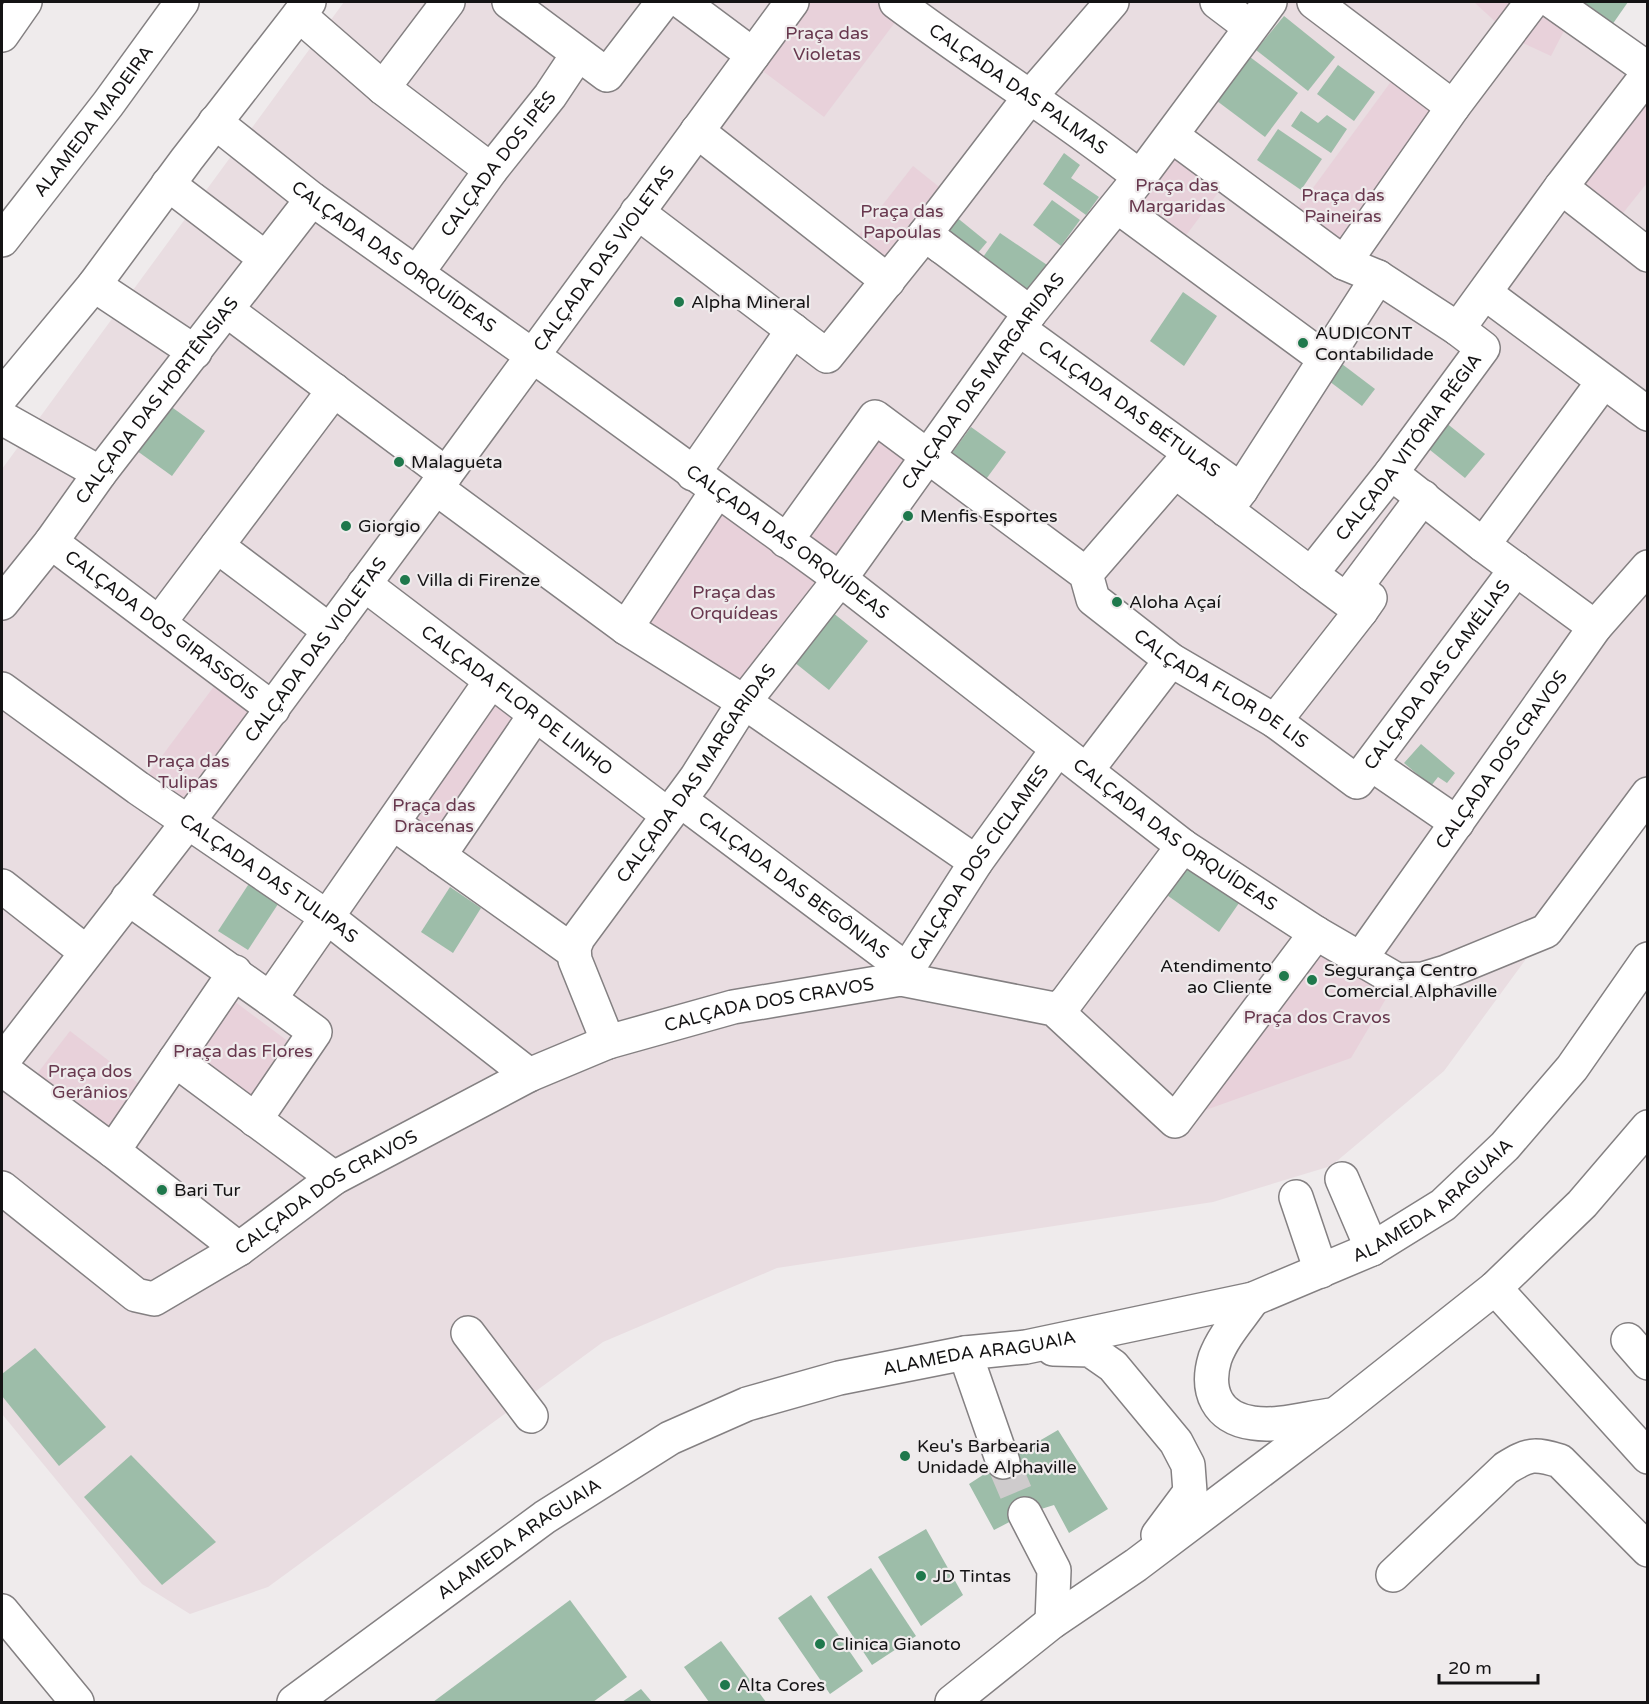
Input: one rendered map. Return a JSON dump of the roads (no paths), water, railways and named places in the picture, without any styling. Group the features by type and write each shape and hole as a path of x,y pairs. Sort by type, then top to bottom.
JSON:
{"street":[{"path":"2,34 26,2"},
{"name":"ALAMEDA MADEIRA","path":"2,240 108,104 182,2"},
{"path":"382,88 448,2"},
{"path":"509,2 607,75 663,2"},
{"path":"682,2 753,55"},
{"name":"CALÇADA DAS VIOLETAS","path":"4,1057 188,822 273,709 792,2"},
{"name":"CALÇADA DAS PALMAS","path":"896,2 1029,98 1086,135 1140,177"},
{"path":"637,212 827,356 925,234 1029,98 1112,2"},
{"path":"1217,2 1251,27"},
{"name":"CALÇADA DAS MARGARIDAS","path":"574,952 581,933 696,778 744,702 840,579 1024,321 1140,177 1270,2"},
{"path":"1314,2 1453,107"},
{"path":"1344,263 1453,107 1532,2"},
{"path":"1553,2 1647,69"},
{"path":"2,396 94,285 215,122 304,8 382,88 491,170"},
{"name":"CALÇADA DOS IPÊS","path":"417,273 491,170 550,96 578,54"},
{"name":"CALÇADA VITÓRIA RÉGIA","path":"1311,574 1391,473 1483,348 1458,330 1561,187 1647,74"},
{"name":"CALÇADA DAS ORQUÍDEAS","path":"215,122 312,199 840,579 1183,846 1316,933 1397,980 1423,979 1446,972 1546,931 1647,794"},
{"path":"697,131 888,281"},
{"path":"1179,141 1344,263 1378,277 1458,330"},
{"path":"168,184 265,258"},
{"path":"1561,187 1647,255"},
{"name":"CALÇADA DAS HORTÊNSIAS","path":"2,603 312,199"},
{"path":"1125,212 1325,359"},
{"name":"CALÇADA DAS BÉTULAS","path":"925,234 1184,462 1234,500 1311,574"},
{"path":"1234,500 1378,277"},
{"path":"94,285 195,352"},
{"path":"1485,293 1647,414"},
{"path":"228,310 334,390 441,481 626,628 744,702 976,862"},
{"path":"626,628 705,483 793,330"},
{"path":"1483,545 1603,382"},
{"path":"159,623 334,390"},
{"path":"786,541 875,417 1086,574 1184,462"},
{"path":"2,418 100,473"},
{"path":"1391,473 1483,545 1595,627"},
{"path":"1275,721 1371,598 1355,588 1423,497"},
{"name":"CALÇADA DOS GIRASSÓIS","path":"51,542 273,709"},
{"path":"217,546 330,631"},
{"name":"CALÇADA DOS CRAVOS","path":"1361,958 1595,627 1647,567"},
{"name":"CALÇADA DAS CAMÉLIAS","path":"1364,773 1516,569"},
{"name":"CALÇADA FLOR DE LIS","path":"1086,574 1093,599 1171,660 1364,773 1457,823"},
{"path":"1311,574 1361,611"},
{"name":"CALÇADA FLOR DE LINHO","path":"364,584 535,715 674,808"},
{"path":"1086,770 1171,660"},
{"path":"270,999 491,681"},
{"name":"CALÇADA DAS TULIPAS","path":"2,689 138,788 327,917 529,1075"},
{"path":"439,856 535,715"},
{"name":"CALÇADA DOS CICLAMES","path":"904,975 976,862 1058,750"},
{"name":"CALÇADA DAS BEGÔNIAS","path":"674,808 904,975"},
{"path":"393,824 574,952 575,960 608,1042"},
{"path":"1183,846 1067,1001 1054,1009 1175,1121 1316,933"},
{"path":"2,886 86,952"},
{"path":"129,898 235,972 315,1032 255,1120"},
{"name":"ALAMEDA ARAGUAIA","path":"294,1702 545,1517 670,1438 747,1404 827,1381 965,1353 1026,1347 1253,1299 1372,1249 1443,1205 1505,1146 1572,1068 1642,971"},
{"path":"113,1151 235,972"},
{"name":"CALÇADA DOS CRAVOS","path":"2,1188 136,1295 154,1299 239,1249 334,1178 529,1075 608,1042 734,1007 904,975 1054,1009"},
{"path":"4,1057 113,1151 239,1249"},
{"path":"175,1060 334,1178"},
{"path":"958,1700 1052,1622 1136,1565 1336,1414 1495,1288 1582,1204 1647,1127"},
{"path":"1342,1179 1372,1249"},
{"path":"1296,1197 1321,1271"},
{"path":"1495,1288 1647,1457"},
{"path":"1253,1299 1224,1339 1215,1358 1212,1389 1221,1408 1235,1418 1254,1423 1285,1422 1336,1414"},
{"path":"468,1333 531,1416"},
{"path":"1026,1347 1090,1350 1113,1366 1176,1442 1188,1465 1190,1492 1136,1565"},
{"path":"965,1353 1003,1462"},
{"path":"1392,1575 1506,1468 1526,1456 1543,1456 1560,1461 1647,1550"},
{"path":"1025,1514 1054,1570 1052,1622"},
{"path":"2,1611 75,1702"}],"tunnel":[{"path":"1003,1462 1025,1514"}],"place":[{"name":"Alpha Mineral","path":"679,302"},
{"name":"AUDICONT Contabilidade","path":"1303,343"},
{"name":"Malagueta","path":"399,462"},
{"name":"Menfis Esportes","path":"908,516"},
{"name":"Giorgio","path":"346,526"},
{"name":"Villa di Firenze","path":"405,580"},
{"name":"Aloha Açaí","path":"1117,602"},
{"name":"Atendimento ao Cliente","path":"1284,976"},
{"name":"Segurança Centro Comercial Alphaville","path":"1312,980"},
{"name":"Bari Tur","path":"162,1190"},
{"name":"Keu's Barbearia Unidade Alphaville","path":"905,1456"},
{"name":"JD Tintas","path":"921,1576"},
{"name":"Clinica Gianoto","path":"820,1644"},
{"name":"Alta Cores","path":"725,1685"}],"park label":[{"name":"Praça das Violetas","path":"827,43"},
{"name":"Praça das Margaridas","path":"1177,195"},
{"name":"Praça das Paineiras","path":"1343,205"},
{"name":"Praça das Papoulas","path":"902,221"},
{"name":"Praça das Orquídeas","path":"734,602"},
{"name":"Praça das Tulipas","path":"188,771"},
{"name":"Praça das Dracenas","path":"434,815"},
{"name":"Praça dos Cravos","path":"1317,1017"},
{"name":"Praça das Flores","path":"243,1051"},
{"name":"Praça dos Gerânios","path":"90,1081"}]}
